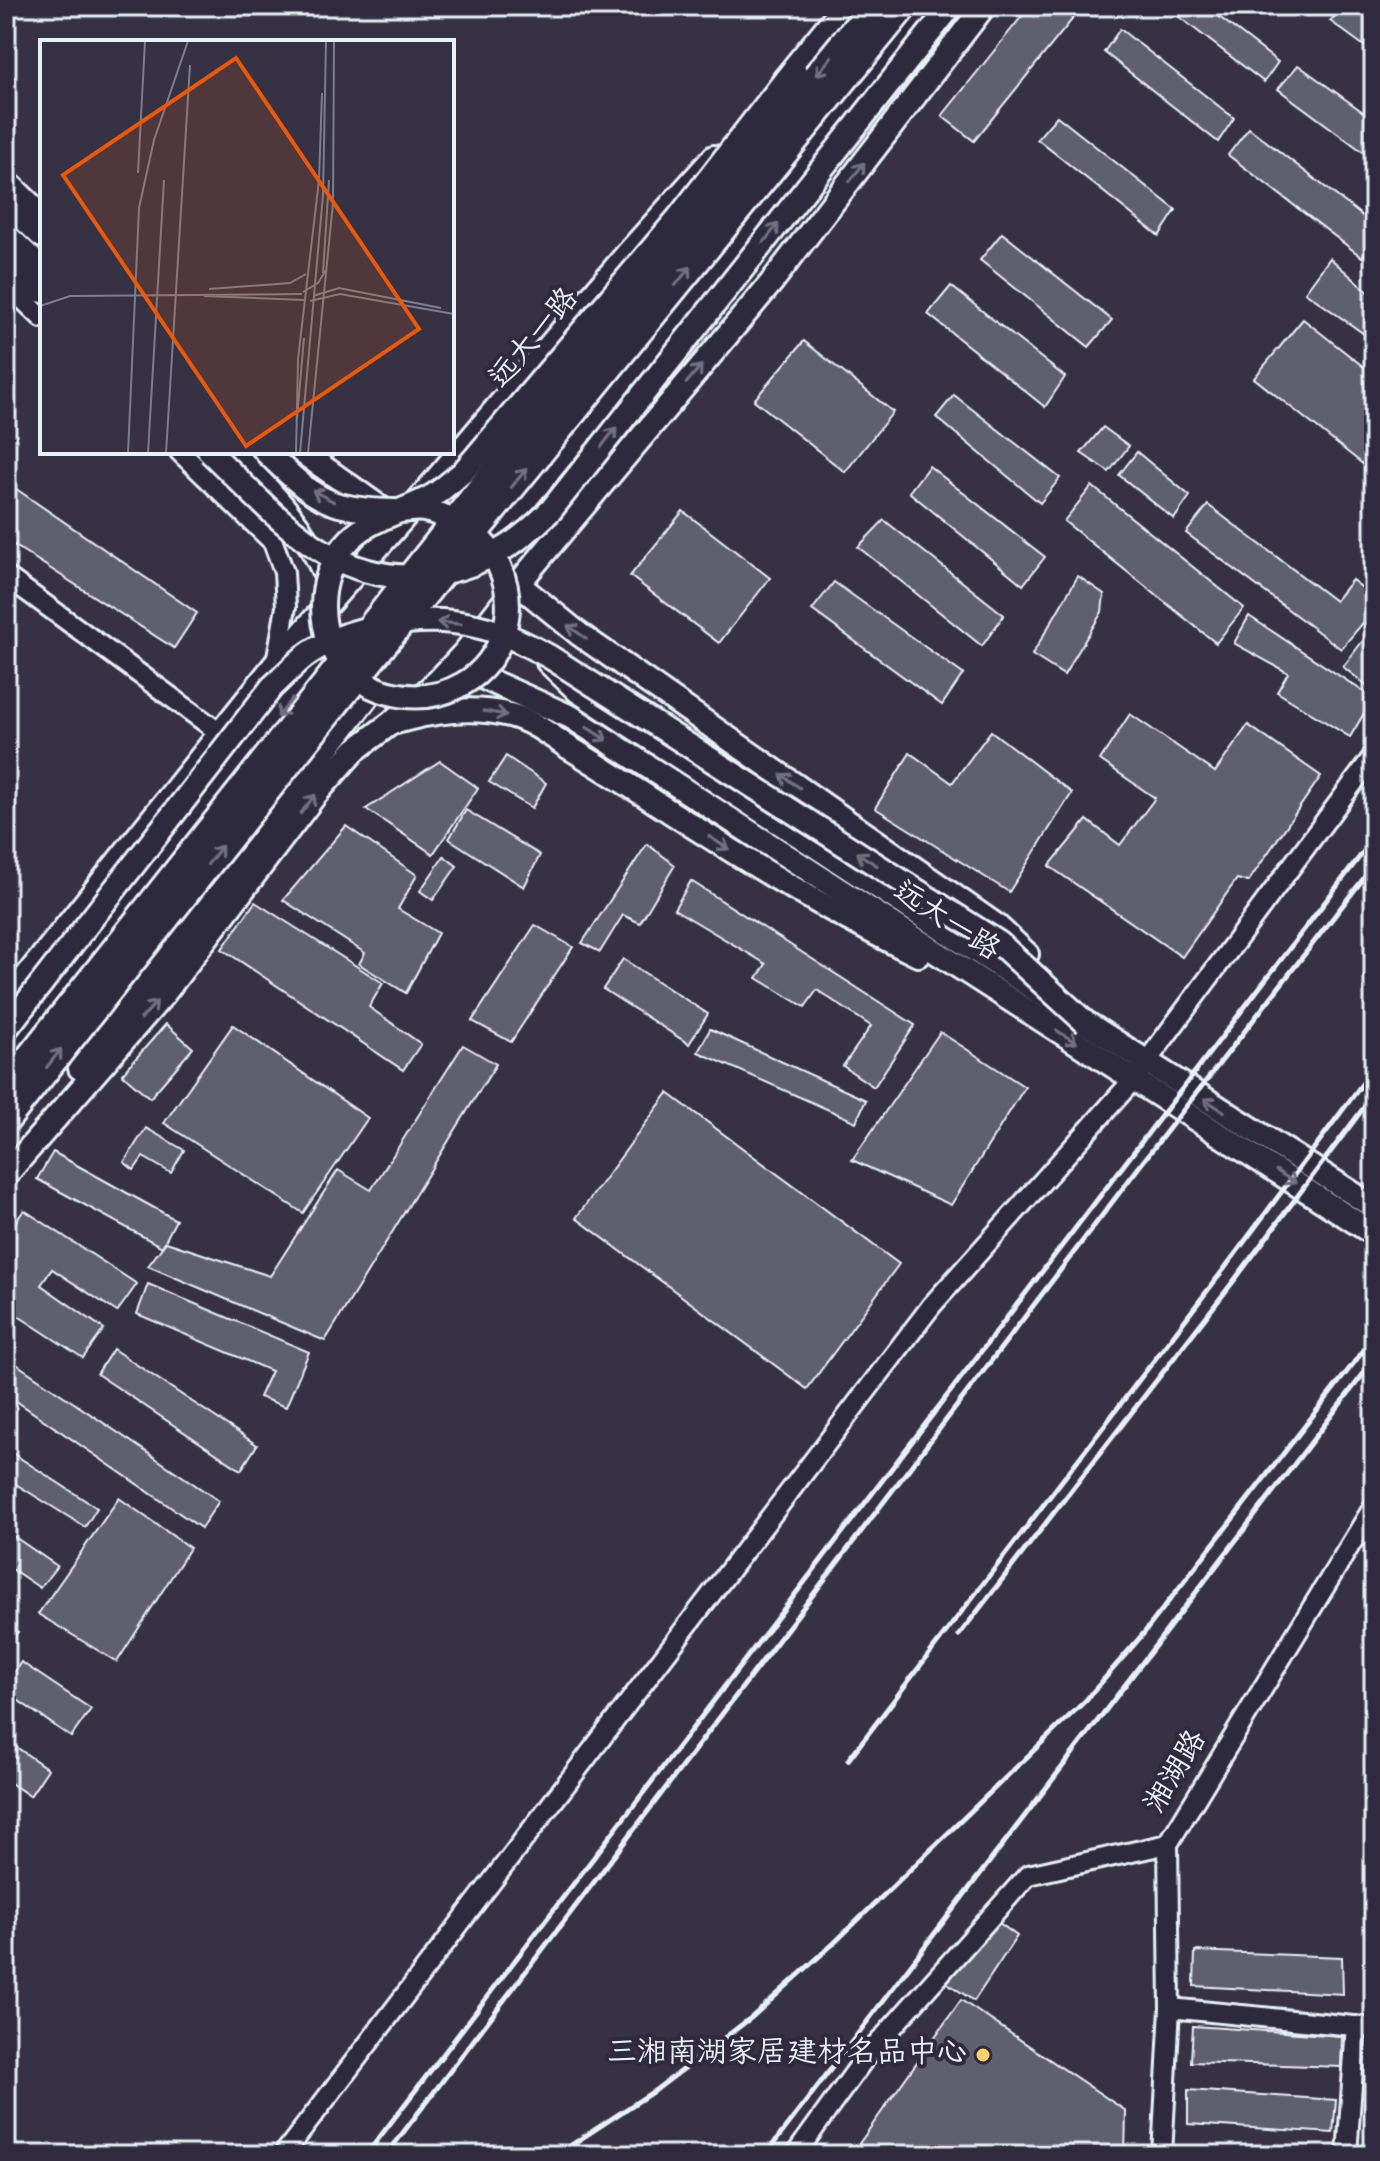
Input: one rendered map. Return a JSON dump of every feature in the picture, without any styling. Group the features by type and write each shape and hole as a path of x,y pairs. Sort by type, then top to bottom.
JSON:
{"highway":[{"path":"6,1087 589,352 874,6"},
{"path":"6,1120 353,682 904,6"}],"main road":[{"name":"远大一路","path":"268,454 298,483 338,504 397,516 432,496 463,472 679,217 844,6"},
{"path":"487,546 935,6"},
{"path":"212,454 283,522 317,548 360,570 388,577 415,578 475,565 494,556 525,536 551,510 951,6"},
{"path":"6,1175 163,995 315,795 355,750 391,723 465,652 518,584 771,283 984,6"},
{"path":"6,181 40,213"},
{"path":"6,202 40,234"},
{"path":"6,235 40,267"},
{"path":"6,256 40,289"},
{"path":"234,454 294,518 313,545 327,579"},
{"path":"305,454 397,516"},
{"path":"423,509 458,523 487,546 505,582 507,622 491,660 477,675 445,693 409,698 374,688 350,670 333,646 323,613 327,579 334,560 346,544 361,531 423,509"},
{"path":"6,1002 397,516"},
{"path":"518,584 579,634 997,926 1138,1066"},
{"path":"6,1029 272,687 305,656 345,636 382,624 435,622 474,625 510,636 550,657 999,943 1086,1023"},
{"name":"远大一路","path":"507,622 578,691 1086,1023 1138,1066 1374,1234"},
{"path":"6,1063 333,646"},
{"name":"远大一路","path":"477,675 571,717 1001,995 1138,1066 1374,1207"},
{"path":"73,1096 77,1072 374,688"},
{"path":"391,723 448,710 484,710 513,716 558,740 746,861 880,937 1001,995"}],"street":[{"path":"6,283 40,316"},
{"path":"182,454 273,542 284,572 286,607 276,663"},
{"path":"6,576 220,733"},
{"path":"283,2155 932,1305 1138,1066 1374,755"},
{"name":"湘湖路","path":"1162,2155 1170,2008 1168,1844 1374,1506"},
{"path":"795,2155 865,2058 1028,1875 1168,1844"},
{"path":"1170,2008 1365,2027 1347,2155"}],"building":[{"path":"1030,6 1083,6 974,141 942,116"},
{"path":"1165,6 1205,6 1278,62 1264,82"},
{"path":"1345,6 1354,6 1374,21 1374,53 1330,21"},
{"path":"1120,29 1234,118 1218,142 1104,52"},
{"path":"1298,65 1374,120 1374,160 1278,89"},
{"path":"1057,116 1176,210 1159,236 1037,139"},
{"path":"1249,128 1374,225 1374,241 1362,257 1228,155"},
{"path":"1002,233 1112,320 1089,347 980,260"},
{"path":"1330,258 1374,297 1374,341 1305,292"},
{"path":"951,286 1065,377 1045,407 928,314"},
{"path":"1303,319 1374,375 1374,473 1254,378"},
{"path":"804,341 893,412 845,472 754,400"},
{"path":"954,395 1060,478 1040,503 936,417"},
{"path":"1103,427 1129,446 1109,472 1081,453"},
{"path":"1137,452 1190,496 1174,519 1119,475"},
{"path":"929,466 1045,557 1023,585 909,492"},
{"path":"6,482 197,613 174,648 6,540"},
{"path":"1092,486 1244,608 1216,643 1064,521"},
{"path":"1208,505 1335,601 1352,580 1374,597 1374,610 1341,649 1186,533"},
{"path":"683,511 770,578 719,643 630,576"},
{"path":"884,520 1004,615 982,646 858,547"},
{"path":"1078,576 1104,594 1102,612 1064,675 1032,655"},
{"path":"834,582 963,674 942,705 812,610"},
{"path":"1249,616 1373,698 1350,737 1277,692 1288,673 1234,643"},
{"path":"1374,626 1374,691 1343,667"},
{"path":"1130,714 1215,772 1248,725 1321,776 1248,882 1237,879 1182,957 1049,866 1087,820 1120,845 1155,798 1100,760"},
{"path":"991,731 1072,793 1009,892 875,808 910,753 952,783"},
{"path":"506,756 546,783 532,808 489,782"},
{"path":"440,761 478,788 433,854 366,809"},
{"path":"466,810 540,855 524,887 449,839"},
{"path":"346,826 417,875 398,909 438,933 406,993 359,964 365,953 283,900"},
{"path":"647,844 675,865 640,923 623,915 600,952 582,943"},
{"path":"444,856 457,866 433,900 420,891"},
{"path":"691,881 915,1025 874,1087 843,1066 871,1026 817,990 805,1007 757,978 766,964 674,909"},
{"path":"255,902 383,983 369,1007 421,1044 403,1070 222,949"},
{"path":"535,925 573,947 511,1042 472,1021"},
{"path":"623,959 708,1014 689,1044 603,989"},
{"path":"166,1024 193,1048 150,1098 122,1074"},
{"path":"233,1025 368,1118 303,1213 164,1123"},
{"path":"710,1029 866,1100 856,1122 698,1052"},
{"path":"940,1032 1025,1087 951,1205 852,1160"},
{"path":"463,1045 496,1064 325,1341 148,1266 166,1242 270,1276 338,1170 371,1190"},
{"path":"668,1093 899,1264 807,1389 576,1218"},
{"path":"146,1128 184,1150 171,1173 143,1157 134,1170 124,1162"},
{"path":"53,1152 176,1220 162,1247 37,1179"},
{"path":"24,1210 137,1284 117,1312 52,1269 41,1285 104,1329 83,1358 6,1308 6,1235"},
{"path":"148,1284 309,1352 286,1407 259,1397 271,1371 137,1314"},
{"path":"113,1349 257,1445 241,1470 97,1374"},
{"path":"6,1357 219,1501 201,1528 6,1394"},
{"path":"6,1449 97,1508 85,1527 6,1478"},
{"path":"119,1498 190,1548 117,1662 38,1614"},
{"path":"6,1531 57,1566 40,1588 6,1565"},
{"path":"6,1623 18,1632 6,1648"},
{"path":"21,1662 91,1709 71,1737 6,1692 6,1684"},
{"path":"6,1740 48,1769 30,1796 6,1780"},
{"path":"991,1917 1017,1936 974,2001 946,1982"},
{"path":"1195,1951 1342,1957 1343,1994 1194,1986"},
{"name":"三湘南湖家居建材名品中心","path":"961,2000 1126,2111 1125,2155 851,2155"},
{"path":"1193,2026 1342,2036 1341,2067 1191,2062"},
{"path":"1371,2039 1374,2039 1374,2072 1370,2072"},
{"path":"1188,2090 1336,2100 1333,2133 1188,2124"},
{"path":"1369,2102 1374,2102 1374,2133 1368,2133"},
{"path":"821,2145 835,2155 814,2155"}],"railway":[{"path":"366,2155 1374,838"},
{"path":"386,2155 1142,1163 1374,865"},
{"path":"848,1760 1374,1068"},
{"path":"959,1635 1236,1278 1374,1094"},
{"path":"556,2155 657,2089 752,2017 833,1944 1086,1700 1144,1633 1374,1337"},
{"path":"765,2155 1374,1360"}],"place":[{"name":"三湘南湖家居建材名品中心","path":"983,2055"}]}
